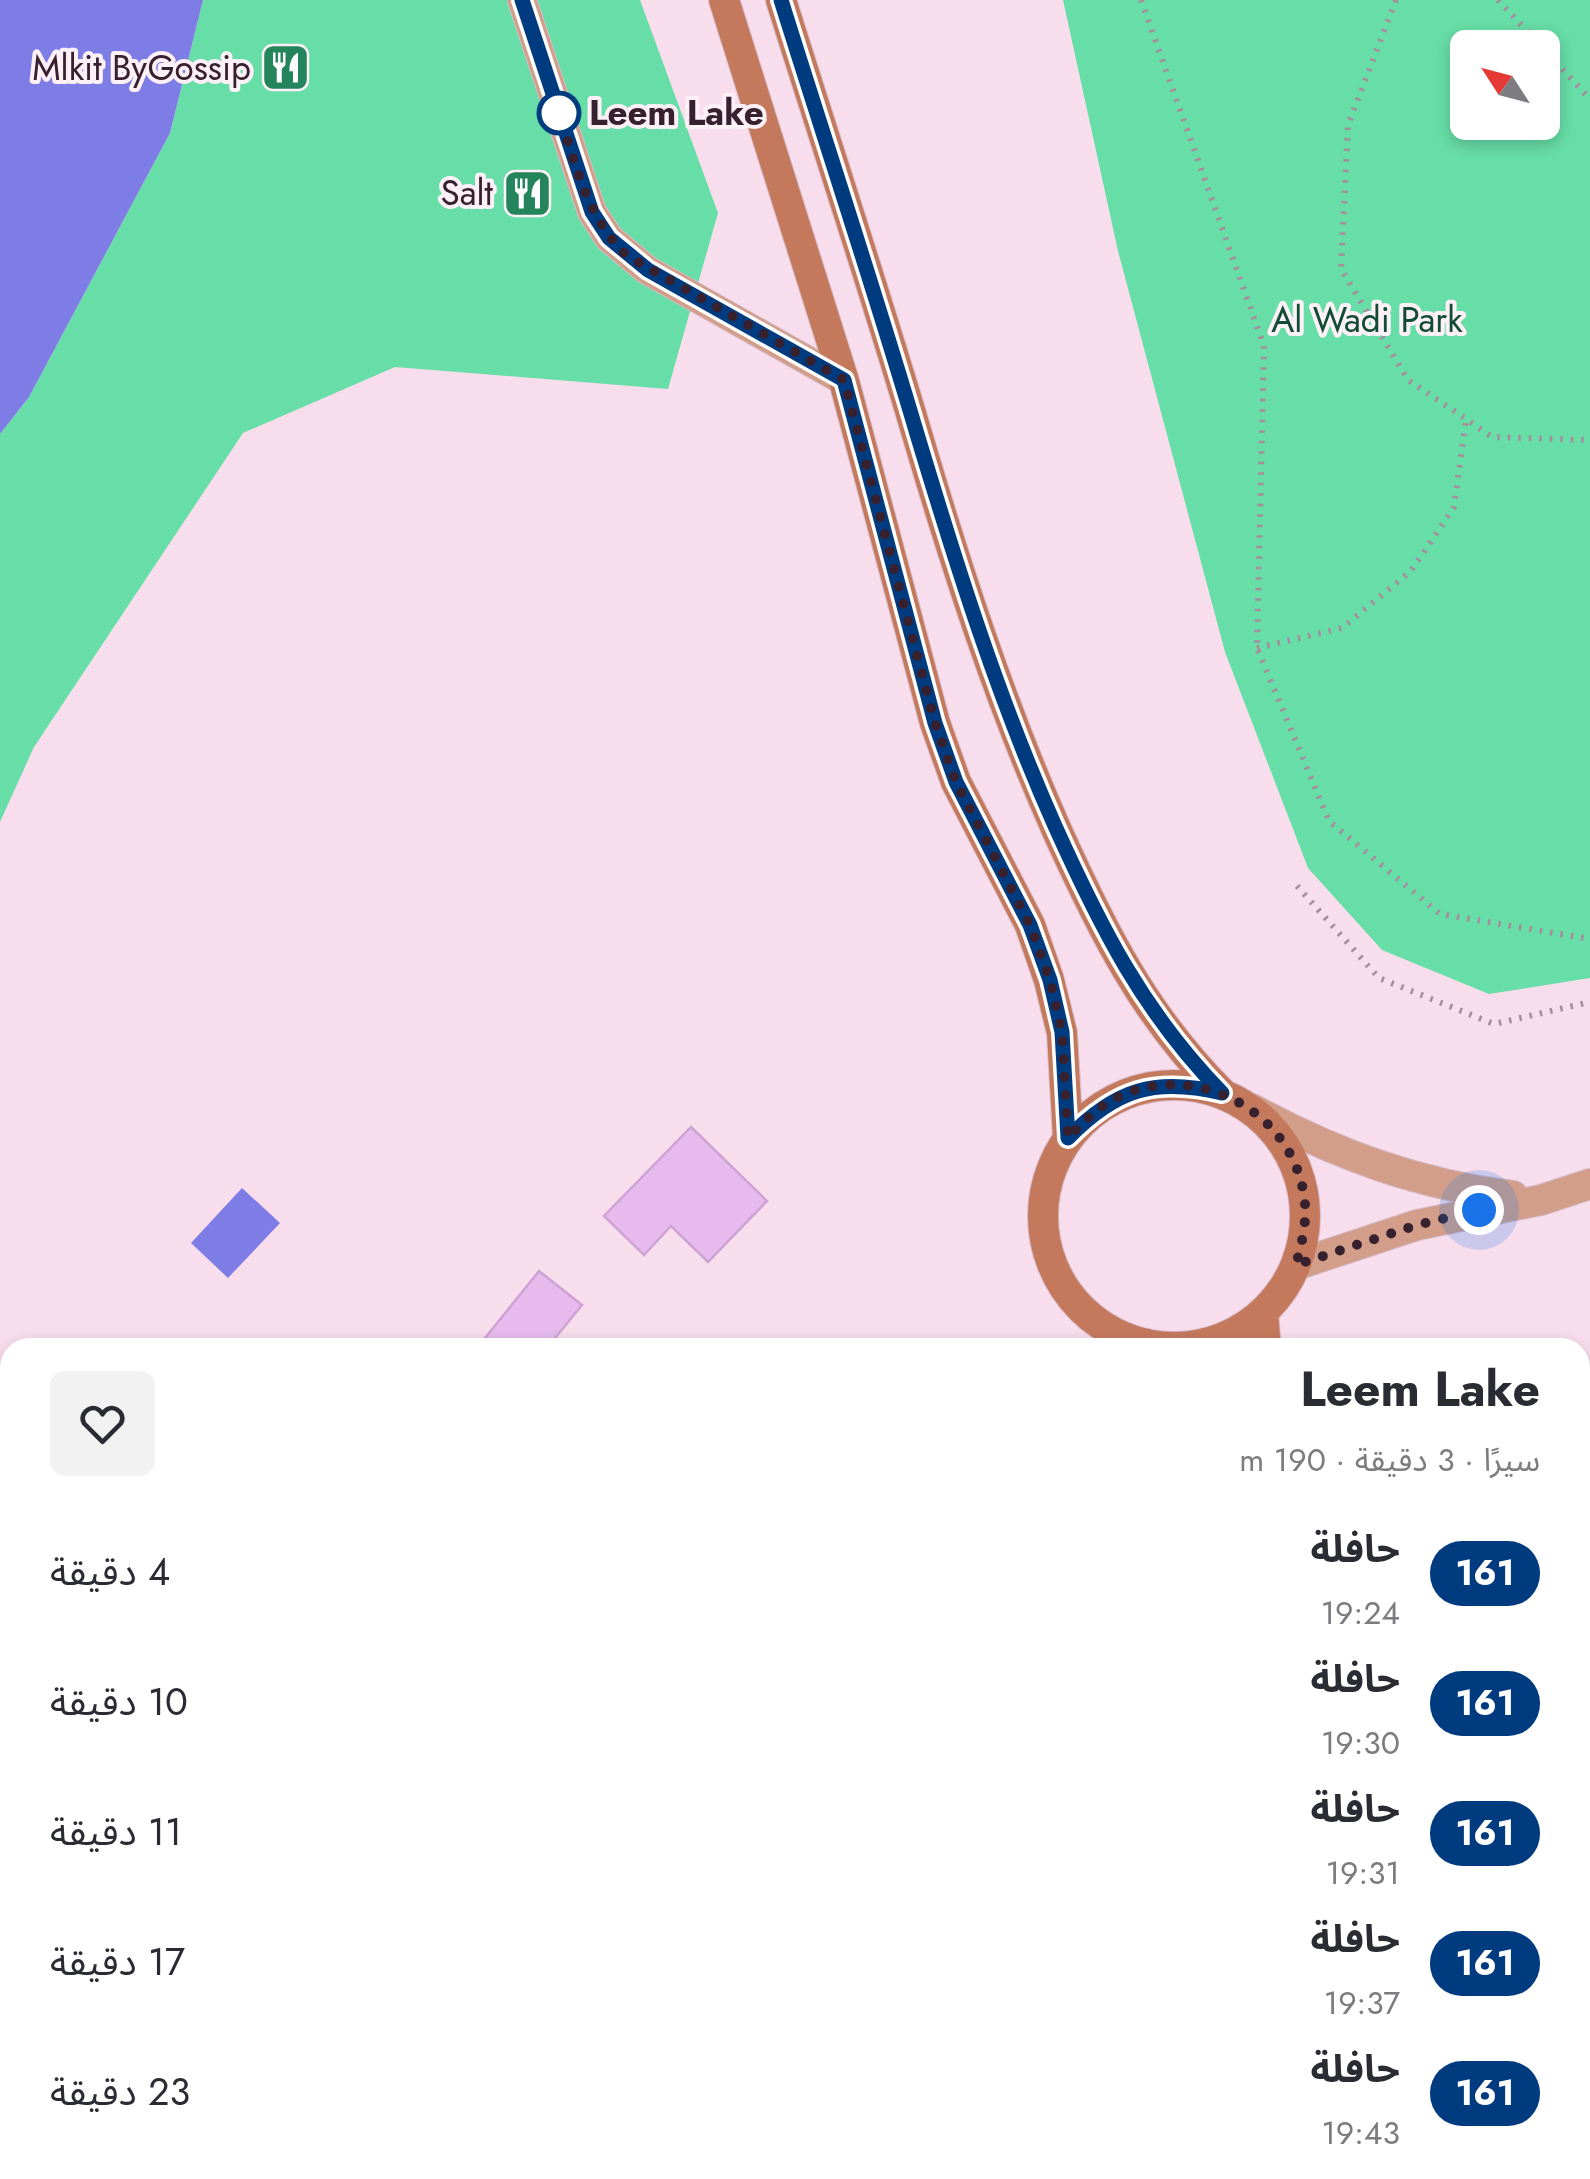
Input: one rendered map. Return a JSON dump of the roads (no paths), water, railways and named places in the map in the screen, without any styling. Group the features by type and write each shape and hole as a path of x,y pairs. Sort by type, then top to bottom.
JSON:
{"main road":[{"path":"724,0 844,380 935,723 956,782 1030,925 1050,980 1062,1032 1068,1138"},
{"path":"781,0 982,647 1032,775 1104,932 1137,991 1175,1042 1222,1093"},
{"path":"1120,1338 1071,1298 1054,1268 1044,1236 1043,1202 1052,1168 1068,1138 1107,1104 1155,1086 1189,1085 1222,1093 1252,1109 1277,1134 1295,1163 1304,1196 1304,1231 1296,1265 1282,1290 1262,1313 1239,1330 1216,1338"},
{"path":"1262,1313 1265,1338"}],"street":[{"path":"1252,1109 1306,1138 1421,1180 1541,1200"},
{"path":"1296,1265 1417,1225 1541,1200 1590,1184"}],"lane":[{"path":"522,0 592,212 609,238 648,270 844,380"}],"place":[{"name":"Mlkit ByGossip","path":"286,68"},
{"name":"Leem Lake","path":"559,113"},
{"name":"Salt","path":"528,193"}],"park label":[{"name":"Al Wadi Park","path":"1367,320"}]}
